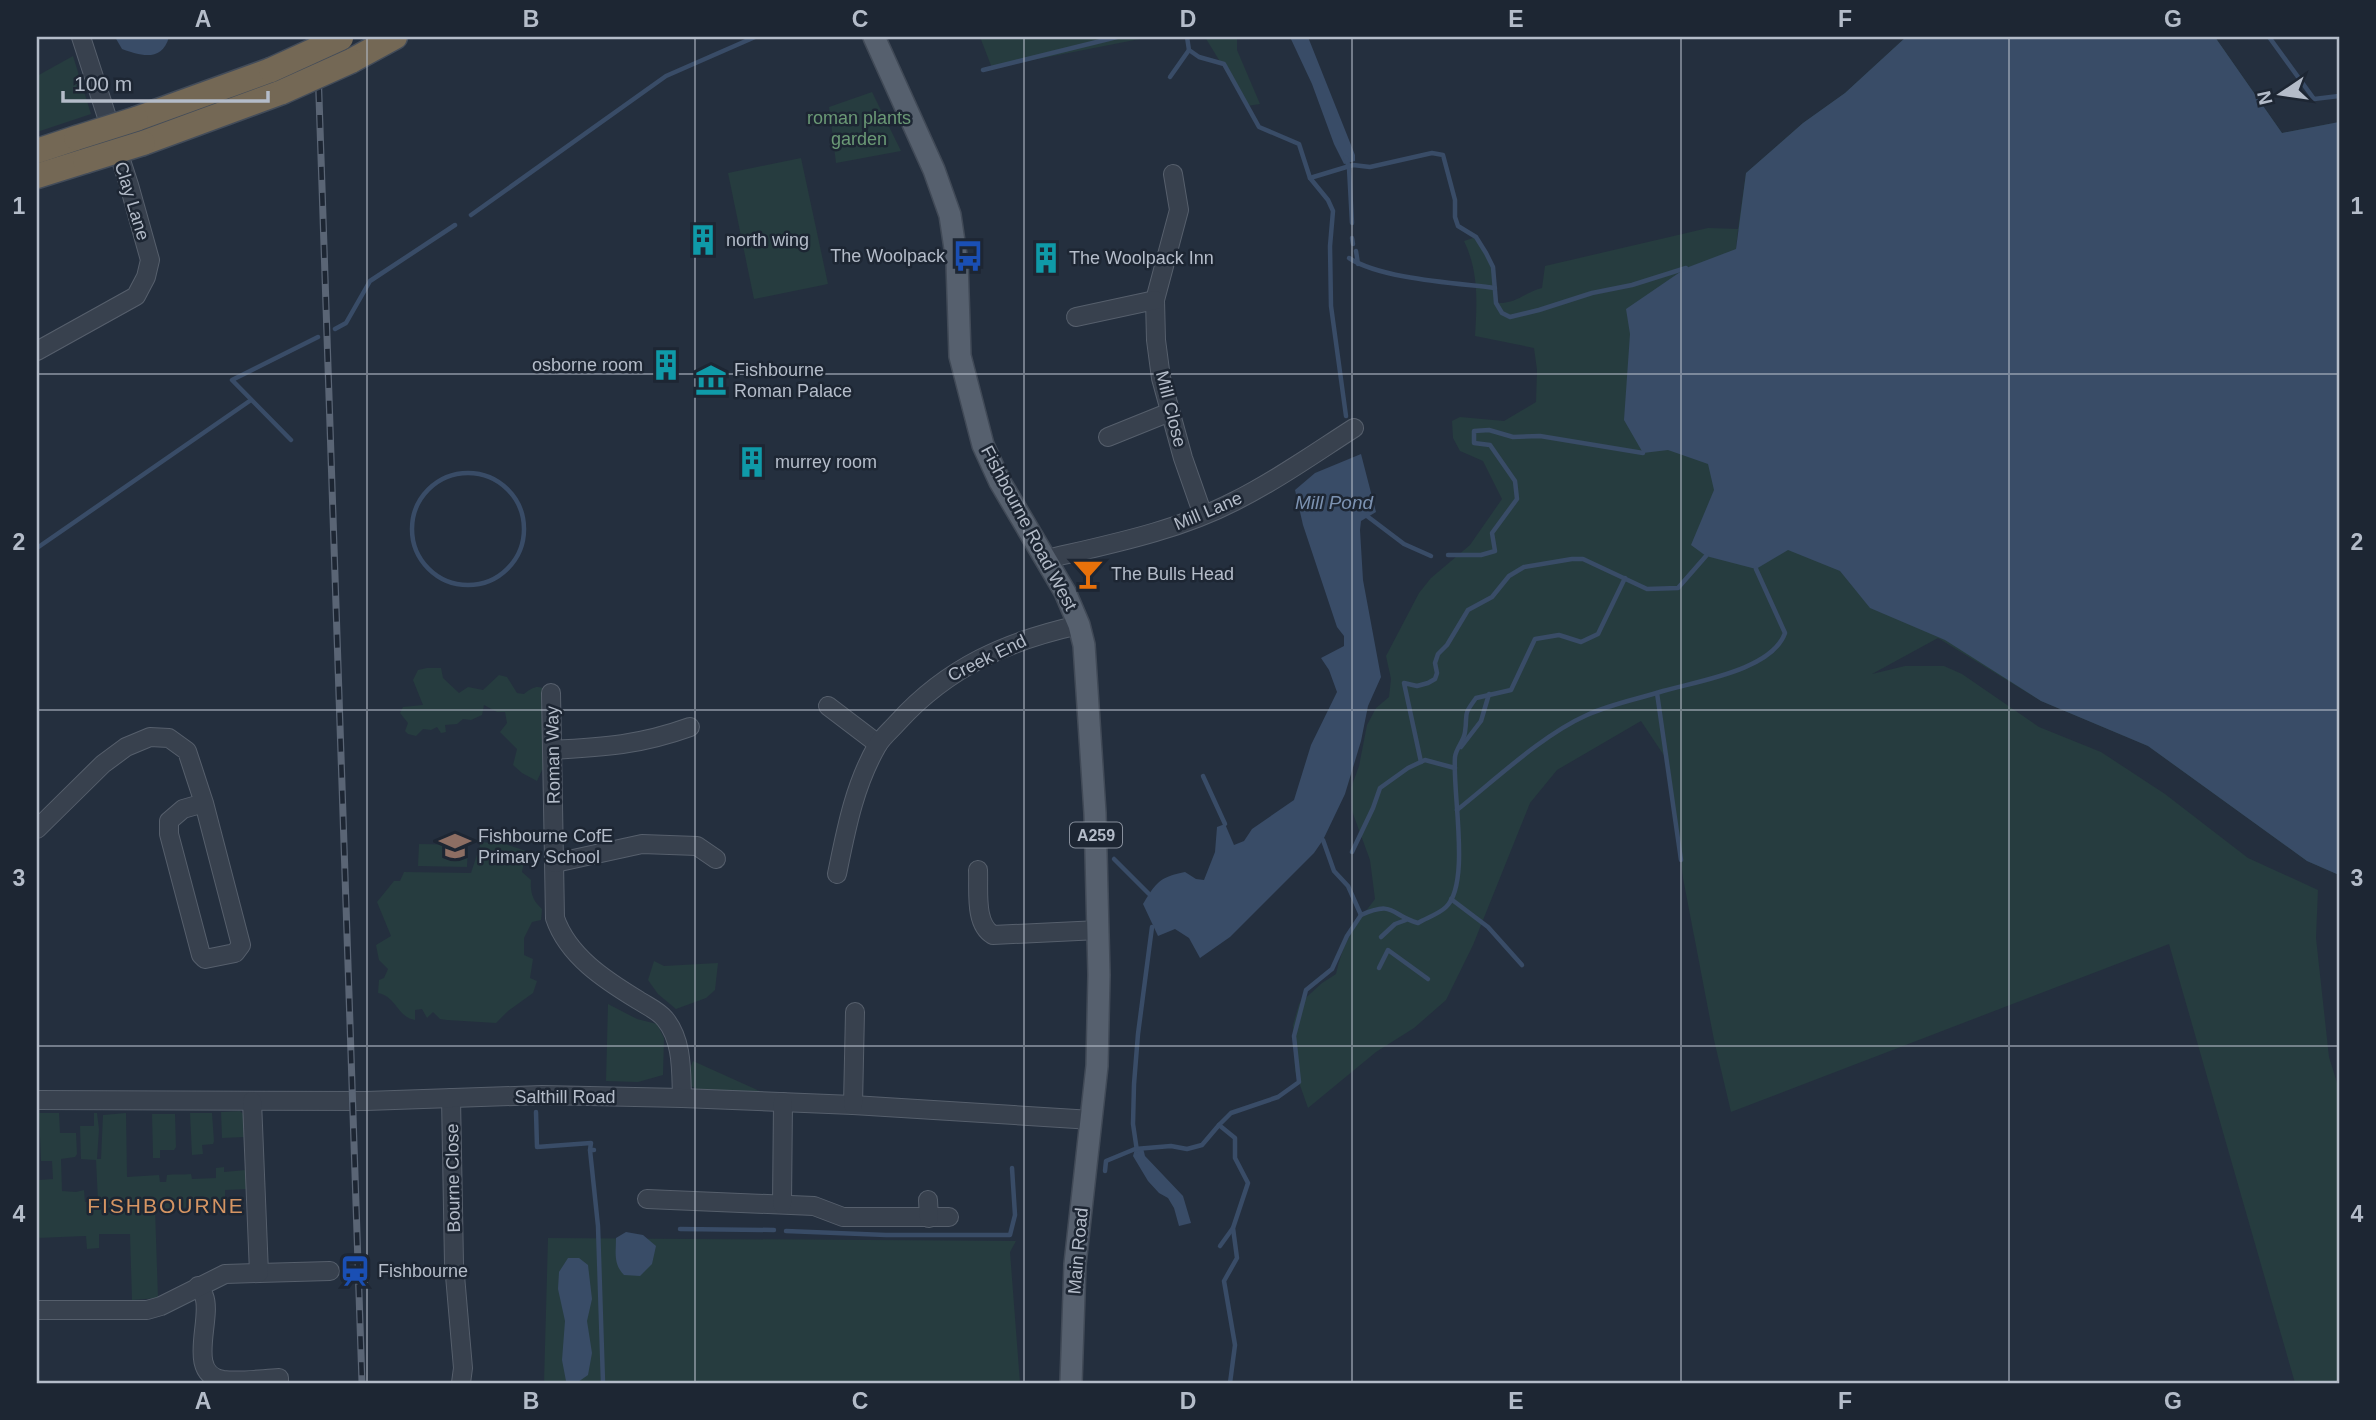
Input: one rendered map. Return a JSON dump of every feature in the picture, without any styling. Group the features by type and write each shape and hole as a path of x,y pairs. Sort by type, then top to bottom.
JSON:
{"highway":[{"path":"37,176 136,119 271,70 342,37"},
{"path":"37,151 81,150 143,143 282,92 351,61 395,37"}],"main road":[{"name":"Fishbourne Road West","path":"874,37 934,170 950,215 957,262 960,356 984,445 1000,482 1047,559 1079,625 1084,645 1099,930 1097,1066 1092,1120"},
{"name":"Main Road","path":"1071,1383 1075,1264 1092,1120"}],"street":[{"name":"Clay Lane","path":"37,351 136,296 146,277 150,260 81,37"},
{"name":"Mill Close","path":"1173,173 1178,210 1155,300 1161,378 1183,458 1203,515"},
{"path":"1076,317 1155,300"},
{"path":"1108,437 1170,412"},
{"name":"Mill Lane","path":"1047,559 1139,537 1203,515 1235,501 1279,476 1354,428"},
{"name":"Creek End","path":"837,874 850,810 863,775 878,744 908,710 942,680 1013,643 1079,625"},
{"name":"Roman Way","path":"551,693 555,918 560,934 571,949 610,983 664,1017 675,1036 681,1059 682,1098"},
{"path":"828,706 878,744"},
{"path":"552,750 614,746 655,739 690,727"},
{"path":"37,829 103,764 126,747 150,737 169,738 187,751 204,803 241,945 235,953 205,960 201,955 169,834 169,821 183,809 204,803"},
{"path":"555,863 642,844 697,846 716,859"},
{"path":"978,870 981,921 985,930 993,935 1099,930"},
{"path":"853,1105 855,1012"},
{"name":"Salthill Road","path":"37,1100 252,1101 542,1096 682,1098 853,1105 1092,1120"},
{"name":"Bourne Close","path":"452,1098 454,1264 463,1368 461,1383"},
{"path":"252,1101 259,1273"},
{"path":"782,1205 783,1102"},
{"path":"647,1199 814,1206 843,1217 929,1209 949,1217"},
{"path":"37,1310 147,1310 161,1306 225,1274 330,1271"},
{"path":"198,1286 204,1296 206,1308 202,1352 204,1364 211,1375 220,1380 279,1378 279,1383"}],"green space":[{"path":"980,37 1150,37 992,68"},
{"path":"1205,37 1237,37 1237,50 1260,104 1247,106"},
{"path":"1906,37 2215,37 2282,133 2339,122 2339,392 1738,230 1736,249 1775,479 2339,875 2307,861 2148,746 2041,701 1938,638 1872,674 1905,666 1944,666 1962,674 2039,727 2101,752 2165,794 2248,858 2318,890 2316,938 2329,1057 2339,1089 2339,1383 2295,1383 2169,944 1731,1112 1714,1040 1683,878 1669,763 1641,721 1557,770 1530,803 1473,945 1446,1000 1414,1028 1376,1052 1308,1108 1295,1071 1293,1025 1299,1004 1336,974 1351,934 1375,899 1370,860 1352,811 1351,788 1359,766 1367,725 1376,708 1389,697 1391,679 1386,656 1419,593 1431,578 1470,545 1502,499 1483,461 1460,451 1453,438 1452,421 1460,417 1504,421 1536,402 1537,370 1534,348 1475,336 1475,276 1464,241 1476,237 1493,267 1496,303 1503,303 1542,288 1545,266 1708,228 1738,229 1746,173 1803,123 1845,93"},
{"path":"73,56 91,114 37,132 37,76"},
{"name":"roman plants garden","path":"872,92 901,151 836,163 829,107"},
{"path":"801,158 828,284 754,299 728,173"},
{"path":"441,668 443,678 459,693 468,687 483,690 499,675 507,677 517,693 524,694 540,687 555,696 547,769 542,770 537,781 513,765 517,749 500,732 507,723 505,712 497,712 484,705 482,715 471,720 463,719 457,724 445,725 446,732 441,733 437,727 431,730 423,729 416,736 405,731 408,723 400,713 403,707 423,705 413,680 418,670"},
{"path":"481,842 505,844 526,851 522,872 531,880 533,896 542,909 541,920 532,922 524,938 524,955 533,959 530,978 537,981 533,993 496,1023 440,1019 433,1012 427,1018 422,1009 415,1010 415,1020 409,1018 389,998 378,993 379,980 384,978 388,969 379,960 376,945 391,936 377,902 394,881 400,881 404,872 471,873"},
{"path":"419,844 468,845 467,867 418,866"},
{"path":"654,961 664,966 718,963 715,990 706,998 676,1009 658,994 648,980"},
{"path":"608,1004 637,1019 657,1024 664,1038 663,1075 638,1082 606,1081"},
{"path":"693,1061 766,1094 700,1091 691,1086 687,1076"},
{"path":"240,1111 243,1114 244,1137 222,1138 221,1112"},
{"path":"39,1113 59,1113 60,1133 76,1133 77,1154 75,1157 61,1159 62,1191 84,1190 85,1202 98,1201 96,1160 81,1159 80,1126 94,1126 94,1113 97,1113 99,1129 97,1159 101,1159 103,1115 126,1113 127,1177 159,1175 160,1182 166,1182 167,1175 191,1174 192,1179 216,1178 216,1168 224,1167 224,1172 246,1170 247,1189 225,1190 225,1206 155,1209 158,1298 132,1300 130,1234 99,1234 99,1248 87,1249 86,1236 37,1238 37,1134 39,1180 53,1179 52,1161 41,1161"},
{"path":"190,1113 212,1113 214,1141 213,1144 202,1145 203,1154 192,1155"},
{"path":"152,1114 175,1114 176,1147 174,1150 160,1150 160,1158 153,1158"},
{"path":"548,1238 1016,1241 1010,1252 1020,1383 544,1383"}],"water":[{"path":"115,37 169,37 166,45 156,54 143,55 122,49"},
{"path":"1290,37 1308,37 1355,155 1355,161 1344,164"},
{"path":"1906,37 2215,37 2282,133 2339,122 2339,875 2307,861 2148,746 2041,701 1945,640 1870,608 1840,571 1788,550 1756,569 1706,556 1691,545 1714,490 1708,464 1668,450 1643,453 1624,420 1630,334 1626,309 1686,268 1736,249 1746,173 1803,123 1845,93"},
{"name":"Mill Pond","path":"1361,454 1376,512 1361,521 1360,530 1363,580 1381,677 1368,706 1345,794 1314,853 1230,937 1200,958 1189,938 1175,929 1158,936 1143,904 1155,886 1169,876 1185,872 1196,879 1204,880 1215,852 1217,827 1225,824 1234,845 1244,841 1252,829 1294,800 1311,745 1337,692 1329,670 1321,658 1344,646 1344,636 1337,627 1303,525 1295,490 1315,473"},
{"path":"1143,1148 1145,1156 1183,1196 1191,1223 1179,1226 1168,1198 1148,1181 1133,1156 1135,1149"},
{"path":"626,1232 643,1235 656,1246 652,1264 640,1276 624,1275 617,1262 616,1238"},
{"path":"568,1258 579,1258 588,1265 592,1299 587,1321 592,1353 588,1375 578,1382 566,1381 562,1360 565,1321 558,1289 559,1272"}],"waterway":[{"path":"471,215 666,76 755,37"},
{"path":"983,70 1117,37"},
{"path":"1187,37 1189,50 1199,57 1224,64 1259,127 1299,144 1310,178 1328,200 1333,211 1330,246 1331,306 1346,416"},
{"path":"2269,37 2314,99 2339,96"},
{"path":"1170,77 1189,50"},
{"path":"1310,178 1353,165 1370,167 1432,153 1443,155 1455,200 1458,226 1476,237 1486,253 1493,267 1496,303 1502,313 1510,317 1686,268"},
{"path":"1346,158 1352,223"},
{"path":"335,329 346,323 370,281 455,225"},
{"path":"1352,238 1353,244"},
{"path":"1356,251 1358,264"},
{"path":"1349,258 1380,271 1399,275 1495,288"},
{"path":"291,440 232,380 318,337"},
{"path":"37,548 251,400"},
{"path":"1448,555 1481,555 1495,551 1492,533 1517,499 1515,481 1490,445 1474,443 1474,431 1489,430 1513,437 1540,436 1643,453"},
{"path":"468,473 489,477 508,489 520,508 524,529 520,550 508,569 489,581 468,585 447,581 428,569 416,550 412,529 416,508 428,489 447,477 468,473"},
{"path":"1367,516 1404,544 1431,556"},
{"path":"1421,762 1404,683 1417,686 1435,679 1438,654 1447,645 1468,610 1492,597 1509,576 1524,567 1583,559 1647,589 1678,588 1706,556"},
{"path":"1457,810 1536,746 1587,715 1714,678 1750,665 1765,656 1777,646 1785,633 1756,569"},
{"path":"1323,840 1334,871 1348,886 1361,915 1387,909 1418,923 1446,907 1458,878 1455,757 1464,735 1469,709 1476,698 1511,690 1535,639 1559,635 1581,642 1598,634 1625,578"},
{"path":"1657,693 1681,860"},
{"path":"1461,747 1481,721 1489,694"},
{"path":"1352,852 1380,788 1408,768 1425,760 1455,768"},
{"path":"1203,776 1225,824"},
{"path":"1114,859 1149,894"},
{"path":"1451,899 1488,927 1522,965"},
{"path":"1230,1383 1235,1345 1224,1281 1237,1258 1233,1228 1248,1183 1235,1158 1235,1138 1219,1125 1231,1113 1278,1097 1299,1082 1294,1036 1306,990 1332,969 1347,936 1361,915"},
{"path":"1381,937 1395,924 1406,920"},
{"path":"1137,1151 1133,1124 1134,1084 1152,927"},
{"path":"1379,968 1388,950 1428,979"},
{"path":"536,1112 537,1147 591,1143 590,1150"},
{"path":"1105,1171 1106,1161 1135,1149 1171,1146 1187,1149 1202,1145 1219,1125"},
{"path":"594,1150 590,1150 598,1226 603,1383"},
{"path":"786,1231 886,1235 1010,1235 1015,1215 1012,1168"},
{"path":"1220,1246 1233,1228"},
{"path":"680,1229 774,1230"}],"railway":[{"path":"317,37 362,1383"}],"place":[{"name":"north wing","path":"703,240"},
{"name":"The Woolpack","path":"968,256"},
{"name":"The Woolpack Inn","path":"1046,258"},
{"name":"osborne room","path":"666,365"},
{"name":"Fishbourne Roman Palace","path":"711,380"},
{"name":"murrey room","path":"752,462"},
{"name":"The Bulls Head","path":"1088,574"},
{"name":"Fishbourne CofE Primary School","path":"455,846"},
{"name":"Fishbourne","path":"355,1271"}],"district":[{"name":"FISHBOURNE","path":"166,1206"}]}
